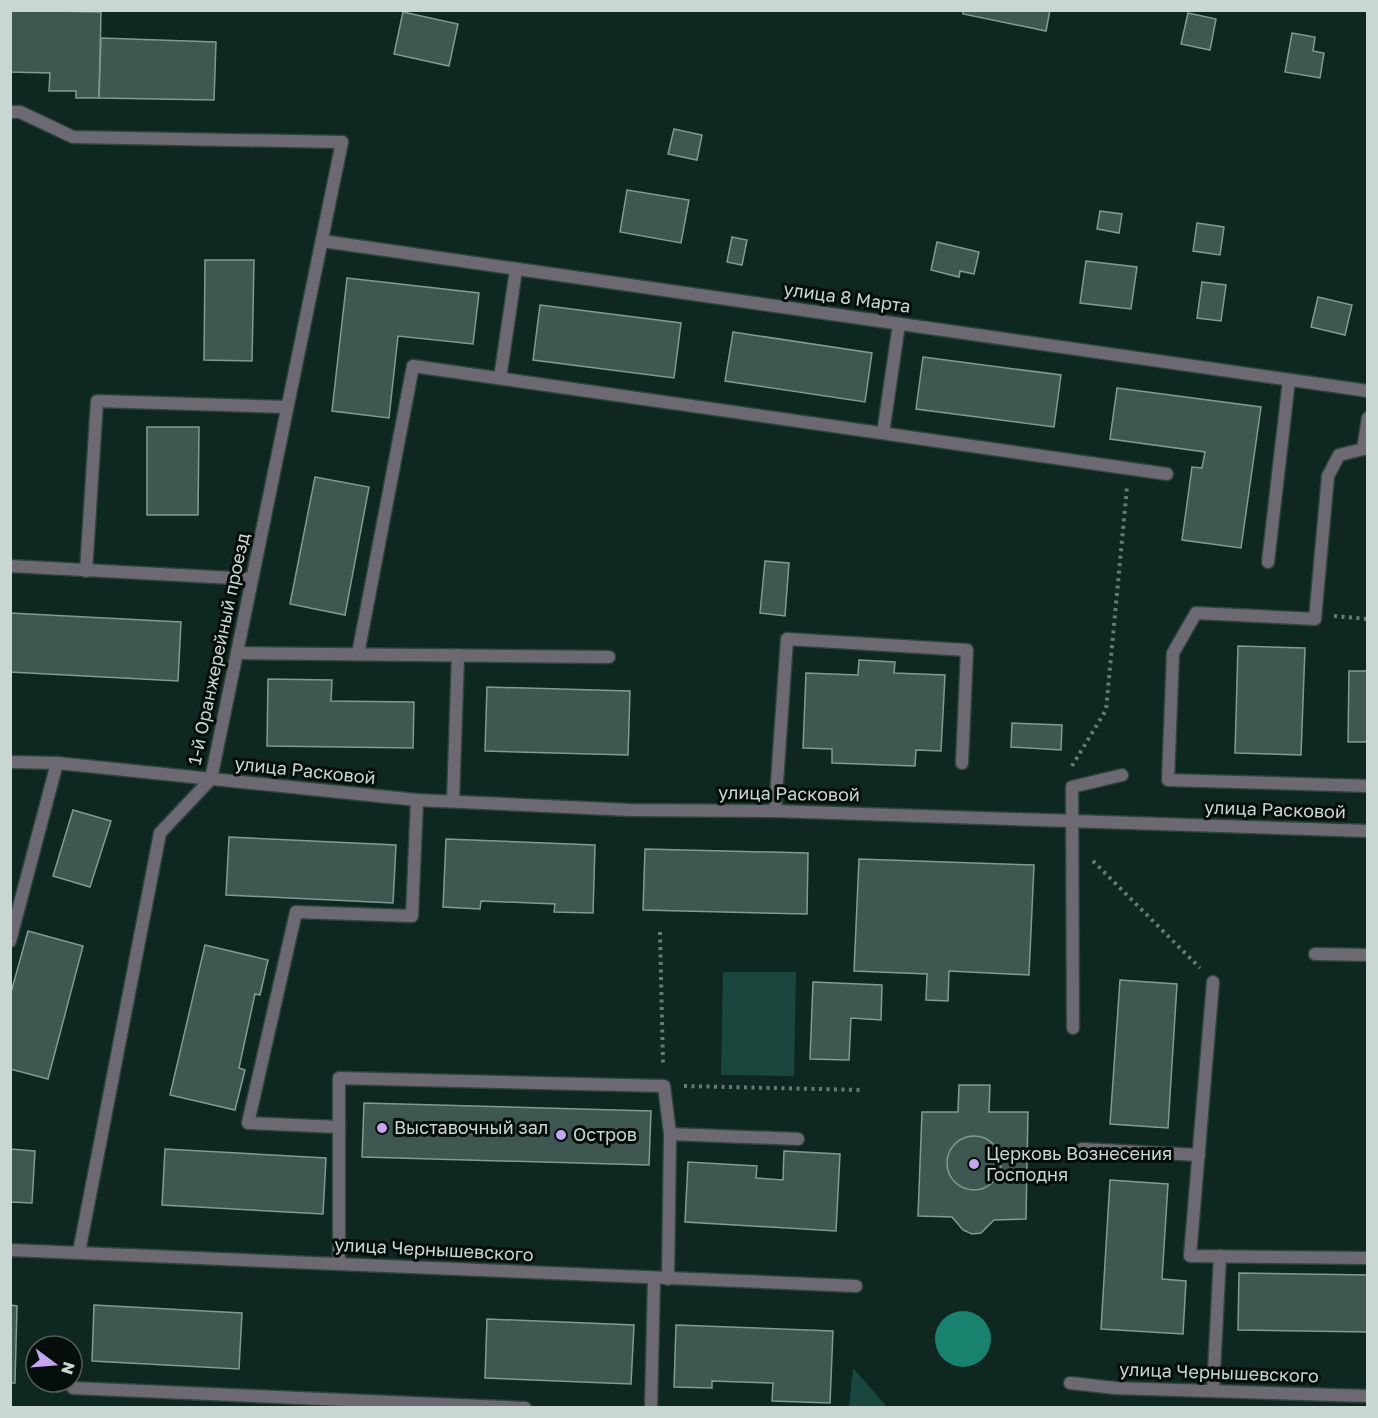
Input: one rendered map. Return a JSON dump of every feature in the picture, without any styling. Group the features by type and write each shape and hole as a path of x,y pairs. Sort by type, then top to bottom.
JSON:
{"street":[{"name":"1-й Оранжерейный проезд","path":"10,112 20,112 73,137 342,142 211,779 160,833 79,1252"},
{"name":"улица 8 Марта","path":"322,241 1368,391"},
{"path":"500,378 516,270"},
{"path":"884,433 899,324"},
{"path":"358,654 413,366 1167,474"},
{"path":"1268,562 1289,380"},
{"path":"86,571 97,401 287,407"},
{"path":"1368,418 1365,449 1339,455 1328,476 1315,619 1196,613 1173,653 1168,780 1368,786"},
{"path":"10,566 252,579"},
{"path":"776,811 786,639 968,650 962,763"},
{"path":"237,652 609,657"},
{"path":"453,801 458,655"},
{"name":"улица Расковой","path":"10,762 57,763 417,800 630,810 776,811 1368,831"},
{"path":"10,941 57,763"},
{"path":"1073,1028 1072,787 1122,775"},
{"path":"339,1127 248,1123 296,912 412,916 417,800"},
{"path":"1315,954 1368,955"},
{"path":"1213,982 1190,1256 1368,1258"},
{"path":"339,1264 339,1078 664,1086 670,1134 668,1279"},
{"path":"670,1134 798,1139"},
{"path":"1082,1149 1199,1155"},
{"name":"улица Чернышевского","path":"10,1250 856,1286"},
{"path":"1213,1391 1220,1256"},
{"path":"651,1407 654,1278"},
{"name":"улица Чернышевского","path":"1070,1383 1368,1396"},
{"path":"84,1388 525,1407"}],"path":[{"path":"1070,770 1106,710 1129,469"},
{"path":"1315,615 1368,619"},
{"path":"1071,839 1213,982"},
{"path":"660,932 664,1086 863,1090"}],"shaded area":[{"path":"723,972 796,972 794,1076 721,1075"},
{"path":"963,1311 983,1319 991,1339 983,1359 963,1367 943,1359 935,1339 943,1319"},
{"path":"853,1368 887,1407 849,1407"}],"building":[{"path":"10,10 101,12 99,98 76,98 76,91 49,91 50,73 10,72"},
{"path":"963,10 1050,10 1046,31 963,14"},
{"path":"403,12 458,24 449,66 394,54"},
{"path":"1188,13 1216,19 1210,50 1181,44"},
{"path":"1292,33 1315,37 1313,51 1324,53 1320,78 1285,72"},
{"path":"101,38 216,42 214,100 99,98"},
{"path":"674,129 702,135 697,160 668,154"},
{"path":"627,190 689,200 681,243 620,232"},
{"path":"1100,211 1122,214 1119,233 1097,229"},
{"path":"1197,223 1224,227 1220,255 1193,251"},
{"path":"732,237 747,240 742,265 727,262"},
{"path":"937,242 979,252 974,274 960,271 959,277 931,270"},
{"path":"205,260 254,260 252,361 204,360"},
{"path":"1086,261 1137,267 1131,309 1080,303"},
{"path":"347,278 479,293 473,344 398,336 389,418 332,411"},
{"path":"1202,282 1226,285 1221,321 1197,318"},
{"path":"1318,297 1352,305 1345,335 1311,327"},
{"path":"540,305 681,323 674,378 533,360"},
{"path":"733,332 872,353 865,402 725,381"},
{"path":"923,357 1061,375 1054,427 916,409"},
{"path":"1117,388 1261,407 1241,548 1182,540 1192,467 1202,468 1205,452 1110,439"},
{"path":"147,427 199,427 198,515 147,515"},
{"path":"315,477 369,487 345,615 290,604"},
{"path":"765,561 789,563 785,616 760,613"},
{"path":"10,613 181,622 178,681 10,672"},
{"path":"1238,646 1305,648 1301,755 1235,753"},
{"path":"859,660 895,662 894,673 945,675 941,751 916,750 915,766 832,763 832,749 803,748 806,673 858,675"},
{"path":"1349,671 1368,671 1368,742 1348,742"},
{"path":"268,679 332,680 331,701 414,702 413,748 267,746"},
{"path":"487,687 630,691 628,755 485,751"},
{"path":"1012,723 1062,725 1061,750 1011,747"},
{"path":"73,810 111,821 90,887 53,876"},
{"path":"229,837 396,845 393,903 226,895"},
{"path":"446,839 595,845 593,913 554,912 555,904 481,901 480,909 443,907"},
{"path":"645,849 808,853 807,914 643,910"},
{"path":"859,859 1034,865 1029,975 949,971 948,1001 926,1000 927,974 854,971"},
{"path":"28,931 83,946 48,1079 10,1069 10,996"},
{"path":"205,945 268,960 260,995 255,994 239,1068 245,1070 235,1110 170,1095"},
{"path":"1120,980 1177,984 1168,1128 1110,1124"},
{"path":"813,982 882,985 881,1020 851,1018 849,1060 810,1059"},
{"name":"Церковь Вознесения Господня","path":"959,1085 990,1085 989,1112 1028,1112 1026,1219 994,1220 981,1233 972,1234 963,1230 952,1217 918,1216 922,1112 958,1112"},
{"path":"364,1103 651,1111 649,1165 362,1157"},
{"path":"969,1136 979,1136 993,1144 999,1153 1001,1163 999,1173 993,1182 979,1190 969,1190 952,1178 947,1168 947,1158 959,1141"},
{"path":"10,1149 35,1151 32,1203 10,1202"},
{"path":"165,1149 326,1158 323,1214 162,1205"},
{"path":"784,1151 840,1154 836,1231 685,1222 688,1162 757,1166 756,1178 783,1180"},
{"path":"1110,1180 1168,1184 1162,1279 1186,1281 1183,1334 1101,1329"},
{"path":"1239,1273 1368,1275 1368,1332 1238,1330"},
{"path":"10,1305 17,1306 15,1383 10,1383"},
{"path":"94,1305 242,1313 239,1369 92,1361"},
{"path":"487,1319 634,1325 631,1384 485,1378"},
{"path":"676,1325 833,1331 830,1403 772,1401 773,1383 712,1381 712,1388 674,1387"}],"place":[{"name":"Выставочный зал","path":"382,1128"},
{"name":"Остров","path":"561,1135"},
{"name":"Церковь Вознесения Господня","path":"974,1164"}]}
